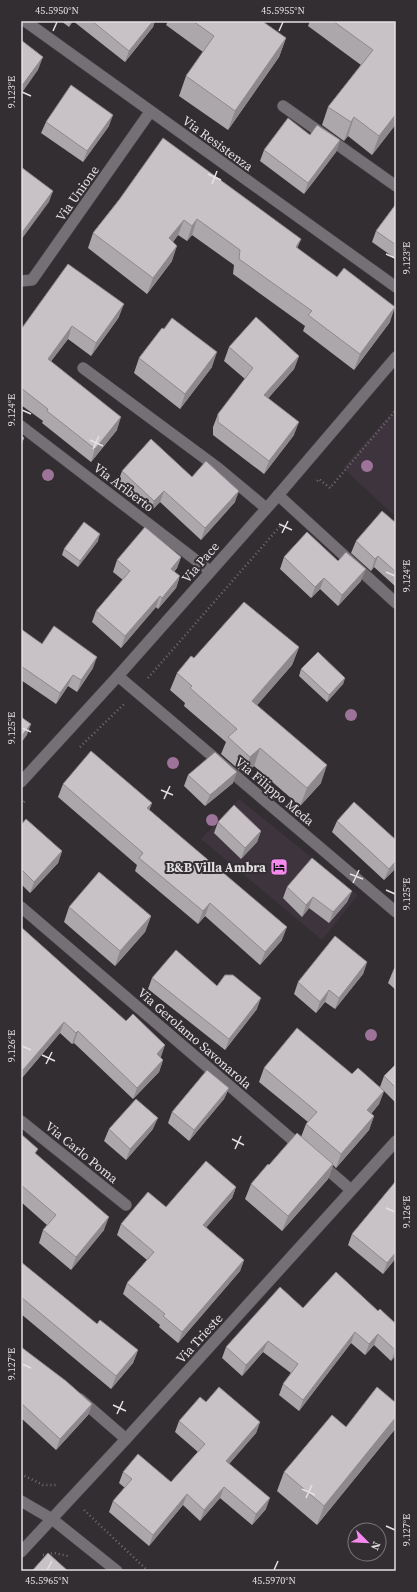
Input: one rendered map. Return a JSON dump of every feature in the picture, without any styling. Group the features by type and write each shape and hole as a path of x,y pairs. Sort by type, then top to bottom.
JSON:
{"street":[{"name":"Via Resistenza","path":"25,21 396,288"},
{"path":"283,106 396,186"},
{"name":"Via Unione","path":"21,281 32,280 150,112"},
{"name":"Via Pace","path":"21,782 65,732 118,676 278,495 396,357"},
{"path":"83,368 218,468 266,508"},
{"name":"Via Ariberto","path":"21,426 210,571"},
{"path":"278,495 396,604"},
{"name":"Via Filippo Meda","path":"118,676 396,912"},
{"name":"Via Gerolamo Savonarola","path":"21,906 351,1190"},
{"name":"Via Carlo Poma","path":"21,1121 126,1205"},
{"name":"Via Trieste","path":"21,1552 126,1439 396,1141"},
{"path":"72,1392 126,1439"},
{"path":"21,1501 52,1518 117,1571"}],"path":[{"path":"314,485 318,479 330,488 396,410"},
{"path":"78,749 164,661 293,509"},
{"path":"21,805 27,799"},
{"path":"39,1556 54,1553 75,1558"}],"shaded area":[{"path":"396,408 396,517 343,468"},
{"name":"B&B Villa Ambra","path":"239,799 358,895 322,940 201,839"}],"building":[{"path":"92,21 153,21 129,51"},
{"path":"193,21 262,21 286,38 235,111 186,76 214,36"},
{"path":"333,21 396,21 396,114 379,136 354,117 351,122 328,107 373,50"},
{"path":"21,40 43,57 21,87"},
{"path":"71,85 113,115 87,151 46,122"},
{"path":"288,118 310,135 317,125 340,140 308,183 264,150"},
{"path":"163,138 301,239 296,247 337,277 344,268 395,307 360,354 308,315 312,311 239,259 240,250 197,219 192,226 184,220 169,238 177,246 153,278 93,233 119,200"},
{"path":"21,167 53,191 21,234"},
{"path":"396,204 396,245 376,231"},
{"path":"68,264 124,304 96,343 72,326 48,359 121,417 95,449 47,411 48,409 21,388 21,328"},
{"path":"256,317 299,356 264,395 299,422 269,461 218,422 218,414 253,368 229,347"},
{"path":"172,318 217,352 185,394 139,358 162,328 164,329"},
{"path":"21,435 24,438 21,442"},
{"path":"151,439 192,477 206,461 239,491 205,528 164,491 154,501 122,471"},
{"path":"382,511 396,523 396,572 378,556 375,559 356,541"},
{"path":"84,522 100,534 80,561 64,549"},
{"path":"145,527 181,557 171,569 180,576 162,598 160,596 125,636 96,611 130,571 117,560"},
{"path":"307,532 338,561 346,552 366,569 342,595 324,578 315,587 284,557"},
{"path":"244,602 299,647 252,701 327,765 307,788 260,748 250,757 228,737 237,729 190,688 192,686 177,673 191,656 194,658"},
{"path":"54,626 97,657 81,680 73,675 60,693 21,666 21,629 42,644"},
{"path":"318,652 345,678 329,695 301,669"},
{"path":"21,717 31,724 21,737"},
{"path":"91,751 152,803 147,808 287,927 265,952 210,903 203,911 139,858 143,853 63,784"},
{"path":"215,752 237,772 210,795 188,775"},
{"path":"354,802 396,840 396,861 389,869 337,821"},
{"path":"234,805 261,831 245,848 218,822"},
{"path":"26,819 62,851 34,882 21,869 21,825"},
{"path":"312,858 352,891 333,912 313,897 306,905 287,887"},
{"path":"99,872 151,916 120,951 69,907"},
{"path":"21,927 126,1021 133,1014 165,1045 157,1054 163,1060 137,1088 78,1031 76,1033 64,1022 23,1070 21,1068"},
{"path":"335,936 367,962 339,998 329,990 320,1002 298,982"},
{"path":"176,950 217,986 225,975 233,975 261,998 229,1039 152,978"},
{"path":"297,1028 352,1074 358,1068 384,1091 367,1110 374,1116 341,1154 306,1124 317,1112 264,1068"},
{"path":"396,1064 396,1088 384,1076"},
{"path":"207,1070 229,1088 194,1130 172,1112"},
{"path":"136,1099 158,1118 130,1149 109,1129"},
{"path":"297,1133 333,1164 288,1216 251,1184"},
{"path":"21,1134 38,1149 35,1153 109,1217 76,1257 43,1230 56,1215 21,1185"},
{"path":"206,1161 236,1187 203,1225 244,1260 182,1332 163,1316 165,1314 127,1283 154,1252 121,1224 148,1192 166,1207"},
{"path":"396,1181 396,1252 387,1263 352,1234"},
{"path":"21,1262 97,1324 100,1320 138,1350 116,1376 21,1297"},
{"path":"336,1272 378,1311 380,1309 396,1324 395,1350 378,1334 369,1344 355,1332 303,1400 283,1384 298,1364 268,1341 246,1365 226,1347 280,1287 303,1308"},
{"path":"21,1347 66,1381 92,1404 60,1439 21,1403"},
{"path":"219,1387 260,1422 226,1461 270,1498 256,1514 224,1487 204,1510 187,1494 153,1535 113,1501 132,1479 123,1472 138,1454 171,1482 205,1444 179,1421 200,1397 206,1402"},
{"path":"377,1387 396,1403 396,1417 324,1506 284,1472 332,1415 346,1427"},
{"path":"48,1553 68,1571 32,1571"}],"place":[{"name":"B&B Villa Ambra","path":"279,867"}]}
